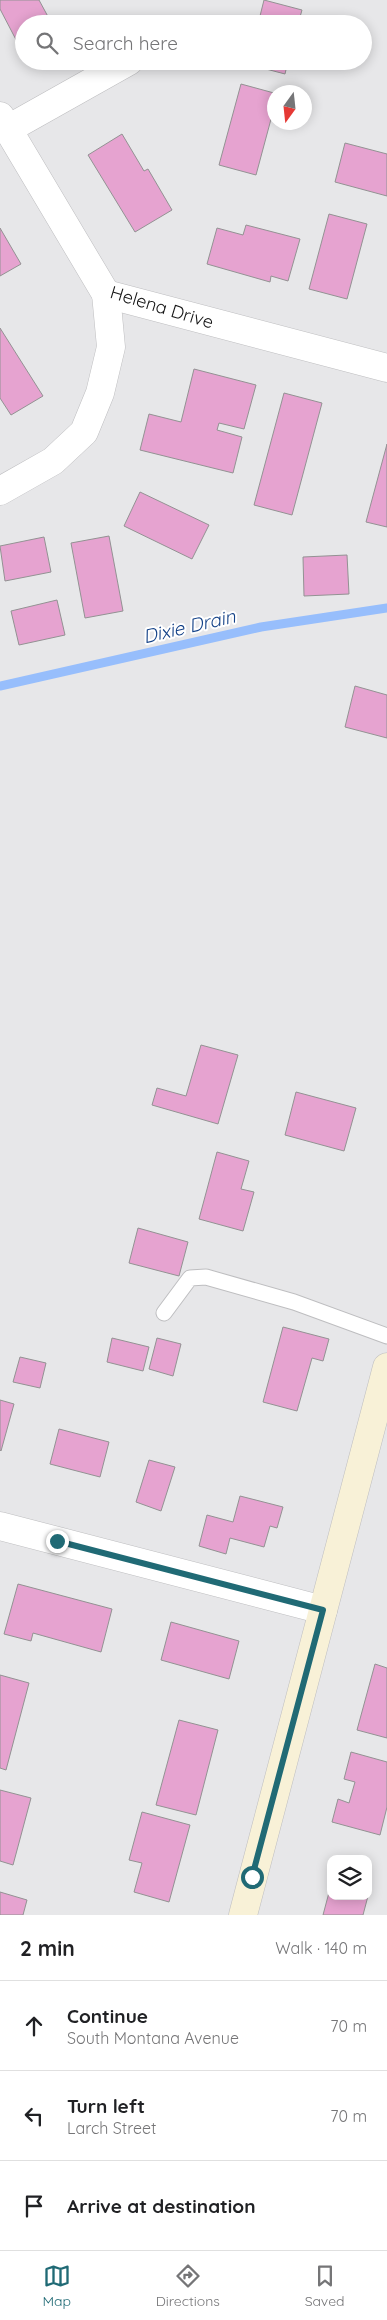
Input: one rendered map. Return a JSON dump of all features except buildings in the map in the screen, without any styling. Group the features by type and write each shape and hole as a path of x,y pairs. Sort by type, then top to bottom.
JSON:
{"street":[{"path":"4,122 111,70"},
{"name":"Helena Drive","path":"4,122 106,294 387,368"},
{"path":"0,491 53,461 84,432 100,393 111,347 106,294"},
{"path":"242,1915 387,1367"},
{"path":"0,1526 323,1610"}],"lane":[{"path":"164,1313 190,1278 206,1277 294,1302 387,1336"}],"waterway":[{"name":"Dixie Drain","path":"0,686 261,627 387,608"}],"route":[{"path":"57,1541 323,1610 252,1877"}]}
